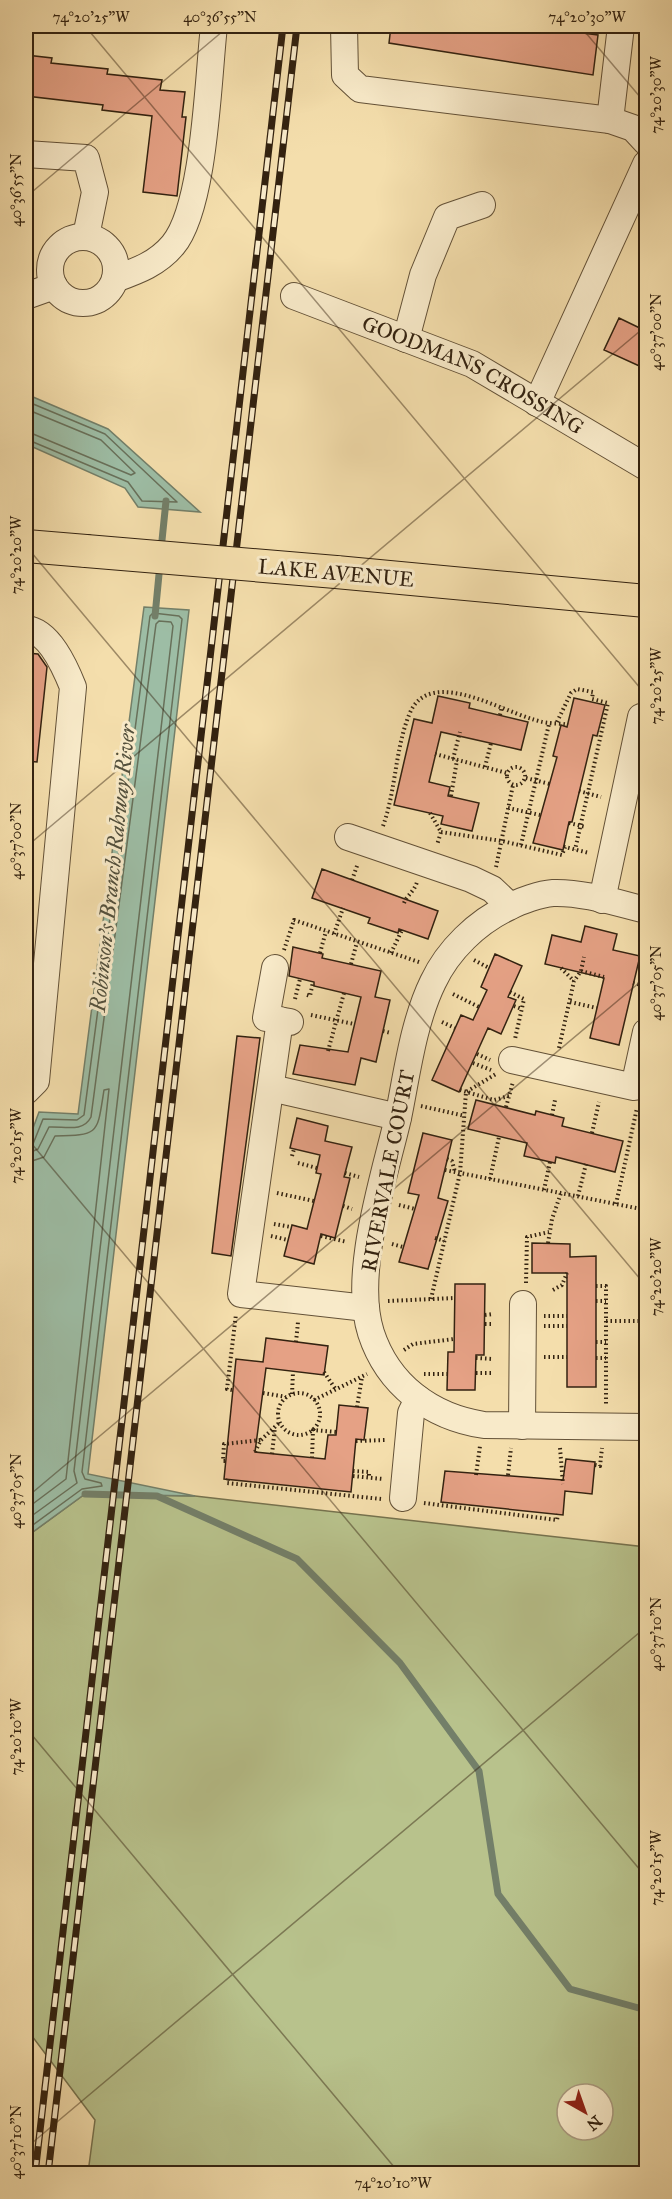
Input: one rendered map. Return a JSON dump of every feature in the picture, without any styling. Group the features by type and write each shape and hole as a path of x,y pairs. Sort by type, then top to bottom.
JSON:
{"main road":[{"name":"LAKE AVENUE","path":"26,546 646,601"}],"street":[{"path":"115,279 148,267 174,244 188,218 197,184 214,26"},
{"path":"344,26 345,75 360,89 610,120 633,128 646,142"},
{"path":"610,120 621,26"},
{"path":"26,154 86,158 95,192 86,236"},
{"path":"537,403 646,164"},
{"path":"406,339 423,274 447,217 482,205"},
{"path":"86,236 107,246 113,256 115,279 110,290 91,302 68,300 54,286 49,267 57,249 75,237 86,236"},
{"path":"26,296 54,286"},
{"name":"GOODMANS CROSSING","path":"294,296 472,364 646,467"},
{"path":"26,629 34,630 44,638 66,670 73,687 36,1081 26,1091"},
{"path":"602,900 641,717"},
{"path":"348,837 492,889 510,906"},
{"name":"RIVERVALE COURT","path":"646,910 602,900 552,893 510,906 480,924 454,949 436,976 419,1022 369,1247 366,1305 371,1332 384,1363 394,1377 418,1400 439,1413 461,1421 522,1426 646,1427"},
{"path":"275,968 266,1018 292,1019 271,1088 241,1294 366,1305"},
{"path":"504,1069 554,1069 634,1088 646,1032"},
{"path":"271,1088 399,1109"},
{"path":"522,1426 524,1296"},
{"path":"404,1490 411,1413 418,1400"}],"path":[{"path":"557,722 571,693 577,689 593,692 592,699 608,702 575,850"},
{"path":"376,847 386,818 404,747 408,716 421,698 438,691 502,706 549,724 557,722 568,724"},
{"path":"500,715 502,706"},
{"path":"521,845 549,724"},
{"path":"451,796 460,732"},
{"path":"485,768 491,743"},
{"path":"435,754 507,773"},
{"path":"507,773 513,767 519,766 525,772 526,778"},
{"path":"507,773 508,781 513,785 519,785 526,778"},
{"path":"526,778 550,784"},
{"path":"492,889 513,785"},
{"path":"508,807 540,815"},
{"path":"430,813 441,832 430,865"},
{"path":"569,823 586,827"},
{"path":"441,832 502,841 562,855 565,847 610,858"},
{"path":"334,934 343,908"},
{"path":"275,968 287,945 294,920 390,953 436,976 479,1007"},
{"path":"390,953 402,930"},
{"path":"320,953 326,931"},
{"path":"351,964 357,942"},
{"path":"554,1069 574,981 581,971 584,957"},
{"path":"561,968 574,981"},
{"path":"581,971 604,977"},
{"path":"307,995 310,996 313,982"},
{"path":"633,983 646,986"},
{"path":"328,1051 344,993"},
{"path":"466,1092 504,1069 524,999 510,993"},
{"path":"570,1002 597,1008"},
{"path":"514,1006 522,1009"},
{"path":"292,1019 354,1024"},
{"path":"473,1063 504,1069"},
{"path":"592,1134 604,1080"},
{"path":"616,1204 640,1096 634,1088"},
{"path":"460,1090 494,1102 509,1096"},
{"path":"431,1299 447,1231 457,1172 466,1092"},
{"path":"552,1115 555,1100"},
{"path":"399,1109 465,1116"},
{"path":"490,1179 500,1137"},
{"path":"292,1156 294,1149"},
{"path":"447,1159 452,1161 457,1172"},
{"path":"544,1190 550,1162"},
{"path":"298,1163 317,1168"},
{"path":"578,1196 586,1164"},
{"path":"445,1170 646,1210"},
{"path":"256,1188 314,1201"},
{"path":"548,1244 549,1232 561,1193"},
{"path":"441,1230 447,1231"},
{"path":"524,1296 527,1238 549,1232"},
{"path":"435,1238 444,1240"},
{"path":"553,1290 562,1285 567,1273"},
{"path":"596,1286 606,1286 606,1426"},
{"path":"232,1390 227,1389 241,1294"},
{"path":"366,1305 455,1298"},
{"path":"597,1301 606,1301"},
{"path":"484,1315 494,1314"},
{"path":"606,1321 646,1322"},
{"path":"484,1324 494,1324"},
{"path":"314,1400 362,1376 413,1344 454,1339"},
{"path":"596,1342 606,1342"},
{"path":"476,1358 493,1359"},
{"path":"596,1358 606,1358"},
{"path":"292,1394 293,1372"},
{"path":"324,1372 336,1390"},
{"path":"476,1373 493,1373"},
{"path":"357,1407 362,1376"},
{"path":"263,1393 286,1397"},
{"path":"272,1454 278,1409 286,1397 292,1394 306,1394 314,1400 320,1416 313,1430 312,1458"},
{"path":"277,1424 295,1436 313,1430 336,1432"},
{"path":"255,1452 261,1440 277,1424"},
{"path":"560,1427 563,1484"},
{"path":"356,1441 374,1439 408,1442"},
{"path":"225,1461 223,1461 224,1444 261,1440"},
{"path":"353,1473 404,1490"}],"shaded area":[{"path":"85,1494 195,1496 646,1547 646,2173 88,2173 95,2120 26,2028 26,1537"}],"water":[{"path":"26,394 108,429 200,512 138,507 125,488 26,444"},
{"path":"144,607 189,610 88,1474 195,1496 85,1494 26,1537 26,1147 39,1112 78,1114"}],"building":[{"path":"391,26 552,26 552,29 598,35 593,75 389,43"},
{"path":"26,55 52,58 51,63 108,69 107,74 162,80 160,90 185,92 182,117 186,117 177,196 143,192 152,116 102,110 103,105 26,96"},
{"path":"619,318 646,331 646,369 604,350"},
{"path":"26,653 38,654 47,667 37,762 26,761"},
{"path":"438,696 470,703 469,708 528,722 521,750 441,732 429,782 450,787 448,796 479,803 472,831 441,824 443,816 394,805 414,719 432,723"},
{"path":"574,698 605,705 597,736 593,735 563,850 533,843 557,757 553,756 561,725 567,727"},
{"path":"322,869 438,911 428,939 399,929 398,933 368,923 370,918 312,898"},
{"path":"585,926 617,934 613,950 640,956 619,1045 590,1038 604,978 545,964 552,935 581,942"},
{"path":"293,947 323,954 322,958 381,971 375,997 390,1000 376,1062 361,1058 355,1085 293,1074 300,1045 348,1052 361,997 314,986 314,982 289,976"},
{"path":"495,954 522,966 508,997 516,1000 501,1034 488,1028 459,1092 432,1080 461,1015 473,1020 487,990 481,987"},
{"path":"237,1036 260,1038 231,1256 212,1253"},
{"path":"476,1100 535,1115 536,1111 564,1118 562,1126 623,1141 615,1172 556,1157 555,1163 524,1156 527,1143 468,1129"},
{"path":"297,1118 328,1126 325,1141 352,1147 344,1177 350,1178 335,1238 321,1234 314,1264 284,1256 292,1225 307,1229 321,1174 316,1173 320,1155 290,1148"},
{"path":"423,1133 452,1140 438,1198 448,1201 428,1269 399,1262 419,1195 408,1193"},
{"path":"532,1243 570,1244 570,1257 596,1256 596,1387 567,1387 567,1273 532,1273"},
{"path":"455,1284 485,1284 484,1355 476,1355 475,1390 447,1390 448,1352 454,1352"},
{"path":"266,1338 328,1346 324,1375 266,1368 255,1452 325,1459 328,1435 336,1435 339,1405 368,1408 364,1440 356,1439 351,1492 224,1479 236,1359 263,1362"},
{"path":"566,1459 595,1462 592,1494 565,1491 563,1515 441,1502 445,1471 563,1480"}],"waterway":[{"name":"Robinson's Branch Rahway River","path":"161,550 166,501"},
{"name":"Robinson's Branch Rahway River","path":"155,616 160,564"},
{"path":"85,1494 157,1496 297,1559 400,1663 479,1771 498,1894 570,1989 646,2010"}],"railway":[{"path":"35,2174 283,26"},
{"path":"48,2174 297,26"}]}
